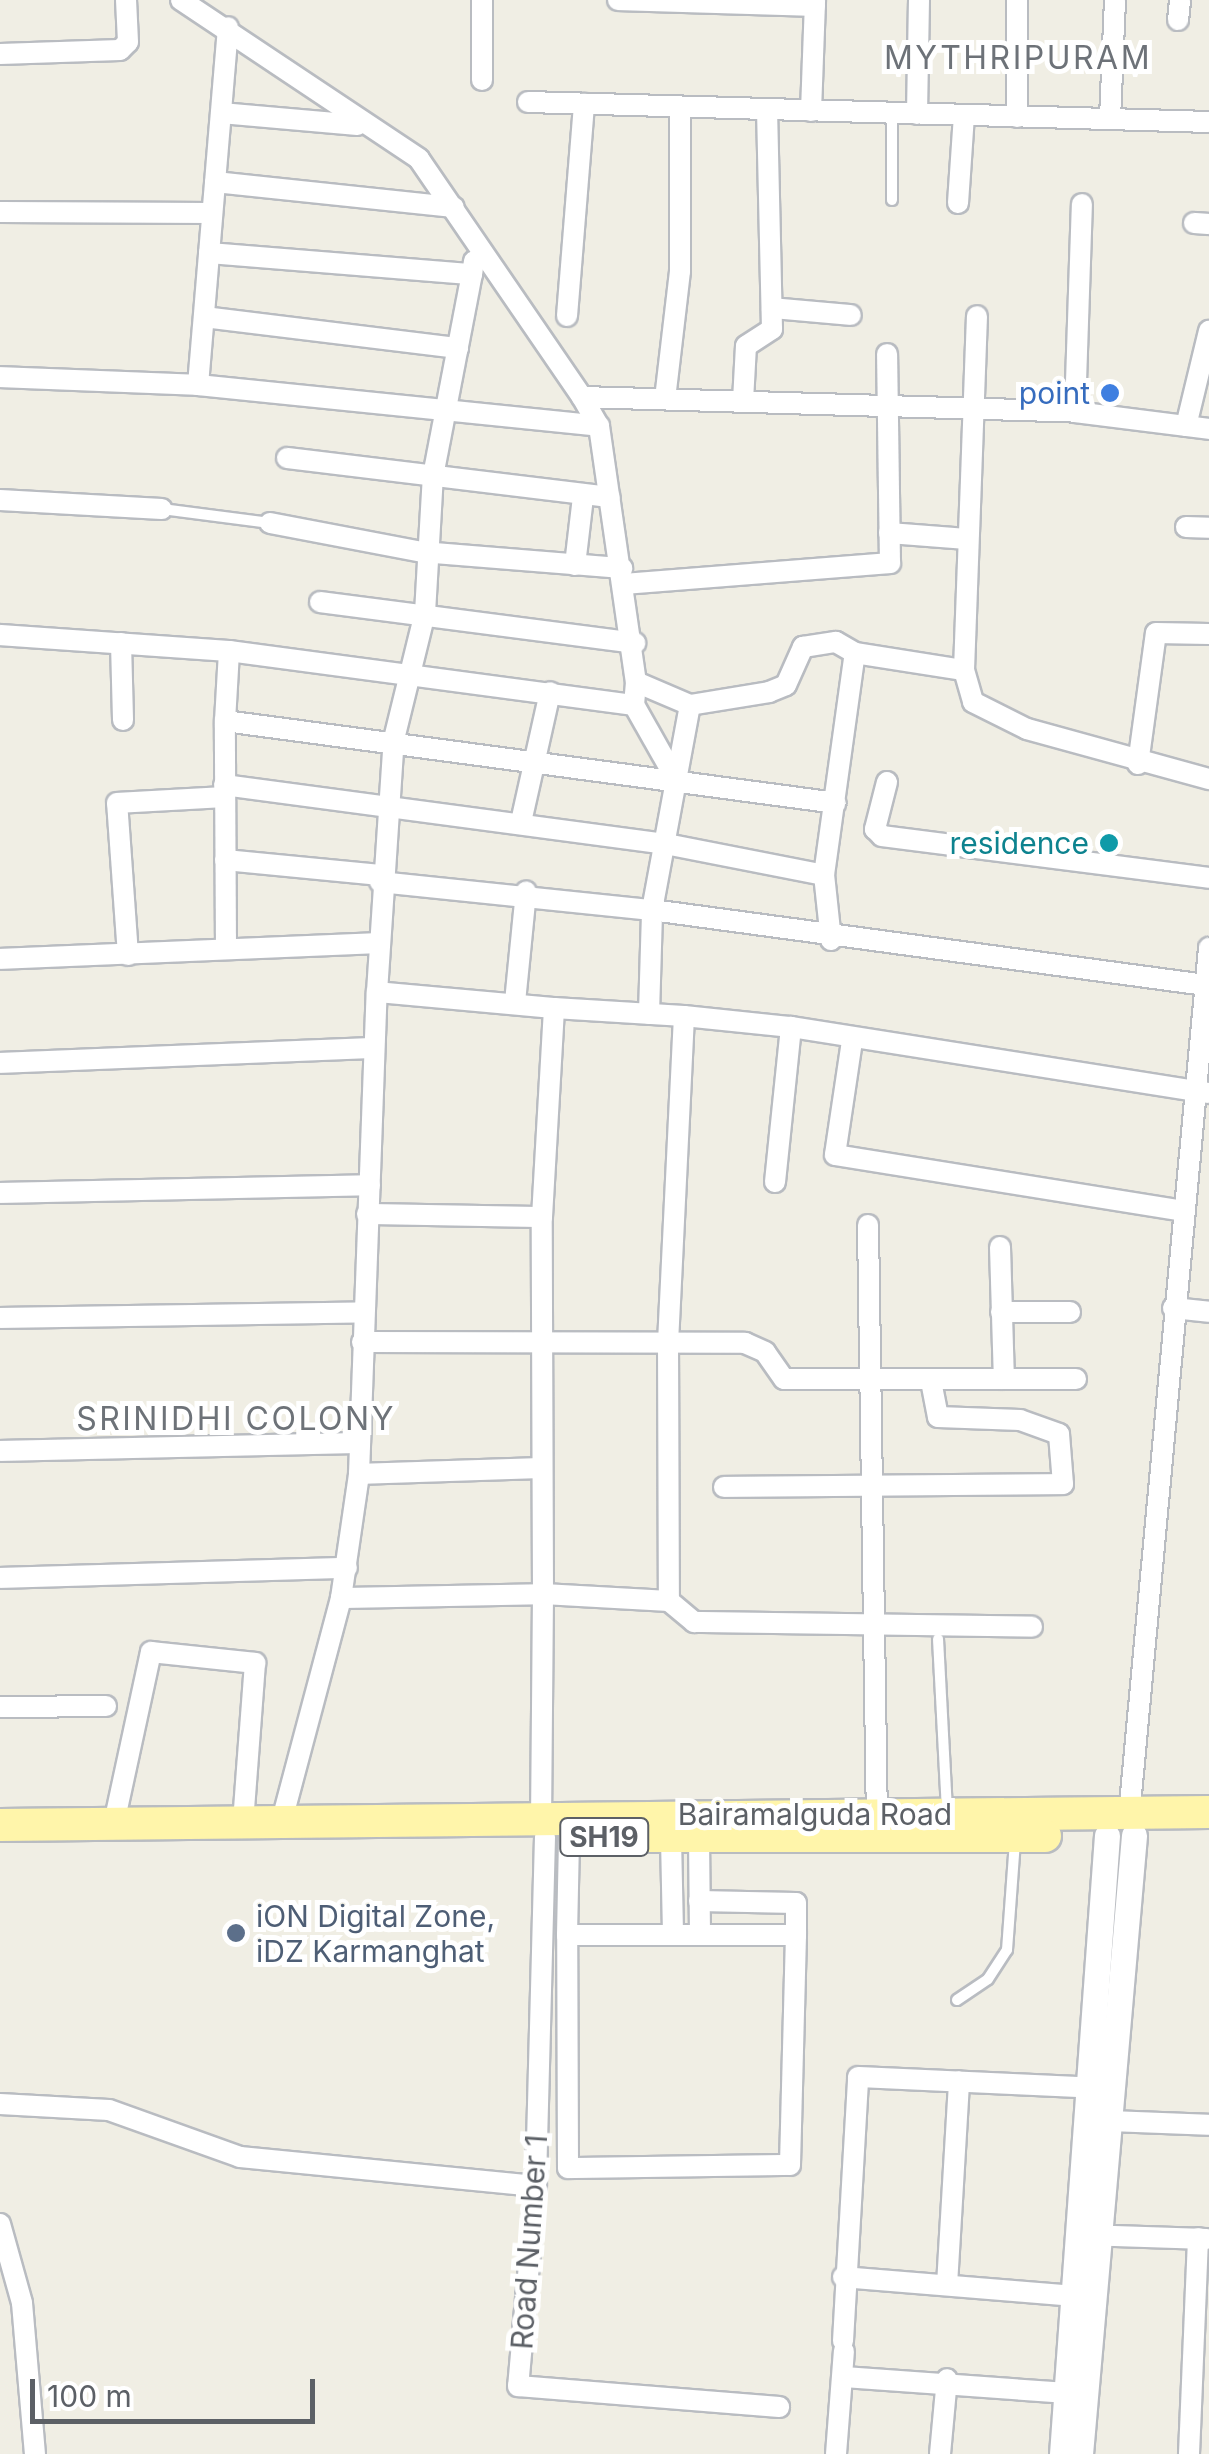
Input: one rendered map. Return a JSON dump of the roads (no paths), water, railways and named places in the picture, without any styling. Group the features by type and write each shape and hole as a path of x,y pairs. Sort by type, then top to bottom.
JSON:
{"main road":[{"name":"Bairamalguda Road","path":"0,1846 552,1829 877,1825 1015,1836 1123,1829 1209,1812"},
{"name":"Bairamalguda Road","path":"0,1824 282,1820 552,1829 685,1838 877,1825 947,1813 1209,1834"}],"street":[{"path":"0,54 120,50 128,42 126,0"},
{"path":"181,0 228,27 359,125 418,159 454,207 475,248 582,397 599,426 634,643 634,706 677,780"},
{"path":"482,0 482,80"},
{"path":"618,0 815,3 811,111"},
{"path":"916,114 919,0"},
{"path":"1017,0 1017,117"},
{"path":"1110,119 1115,0"},
{"path":"198,385 228,27"},
{"path":"528,102 1209,122"},
{"path":"567,316 584,104"},
{"path":"665,399 681,251 680,107"},
{"path":"743,401 745,350 771,334 767,110"},
{"path":"220,113 359,125"},
{"path":"958,203 964,115"},
{"path":"215,182 454,207"},
{"path":"1075,412 1082,204"},
{"path":"0,212 212,213"},
{"path":"282,1820 341,1598 359,1474 376,943 386,805 405,672 425,613 422,552 443,413 475,248"},
{"path":"209,253 472,274"},
{"path":"772,308 851,316"},
{"path":"977,316 967,539 966,695 989,712 1138,764 1209,779"},
{"path":"204,317 458,348"},
{"path":"1186,426 1209,331"},
{"path":"270,523 422,552 575,565 623,576 890,563 887,354"},
{"path":"0,377 198,385 599,426"},
{"path":"582,397 974,413 1075,412 1209,429"},
{"path":"287,458 584,497 610,497"},
{"path":"575,565 584,497"},
{"path":"0,500 162,509"},
{"path":"1186,528 1209,528"},
{"path":"889,533 967,539"},
{"path":"320,602 634,643"},
{"path":"1138,764 1156,632 1209,634"},
{"path":"0,635 229,651 634,706"},
{"path":"636,682 690,706 780,689 814,642 855,653 964,670"},
{"path":"121,644 124,720"},
{"path":"226,948 224,791 229,651"},
{"path":"831,940 824,876 855,653"},
{"path":"521,822 539,757 550,692"},
{"path":"650,1014 652,910 661,843 690,706"},
{"path":"225,720 539,757 836,803"},
{"path":"887,782 875,829 882,836 1209,878"},
{"path":"128,955 118,804 224,791 521,822 661,843 824,876"},
{"path":"225,860 526,892 831,940 1205,985"},
{"path":"514,1002 526,892"},
{"path":"0,959 376,943"},
{"path":"1080,2454 1088,2235 1100,2088 1173,1308 1202,1092 1209,948"},
{"path":"377,992 791,1027 852,1041 1202,1092"},
{"path":"554,1008 542,1218 539,1468 552,1829 568,1935 572,2170 790,2165 796,1903 698,1901"},
{"path":"669,1601 668,1341 684,1016"},
{"path":"774,1182 791,1027"},
{"path":"852,1041 835,1155 1183,1211"},
{"path":"0,1063 374,1048"},
{"path":"0,1193 370,1185"},
{"path":"367,1214 542,1218"},
{"path":"868,1224 871,1625 877,1825"},
{"path":"1000,1247 1004,1379"},
{"path":"1173,1308 1209,1312"},
{"path":"0,1318 363,1312"},
{"path":"1001,1312 1070,1312"},
{"path":"362,1342 745,1344 765,1352 784,1379 1076,1379"},
{"path":"724,1487 870,1490 1063,1484 1067,1448 1059,1434 1020,1420 938,1416 931,1380"},
{"path":"0,1451 359,1443"},
{"path":"359,1474 539,1468"},
{"path":"0,1578 347,1568"},
{"path":"341,1598 543,1594 669,1601 694,1622 1032,1627"},
{"path":"114,1823 151,1652 255,1663 242,1820"},
{"path":"0,1707 106,1706"},
{"name":"Road Number 1","path":"552,1829 536,2186 518,2386 779,2407"},
{"path":"685,1838 698,1901 700,1934"},
{"path":"673,1934 685,1838"},
{"path":"568,1935 796,1935"},
{"path":"836,2454 844,2377 843,2277 858,2077 1100,2088"},
{"path":"946,2286 958,2080"},
{"path":"1062,2454 1074,2296 1108,2121 1100,2088"},
{"path":"0,2104 109,2110 240,2156 536,2186"},
{"path":"1108,2121 1209,2124"},
{"path":"0,2224 22,2303 35,2454"},
{"path":"1088,2235 1203,2238 1189,2454"},
{"path":"843,2277 1074,2296"},
{"path":"0,2305 22,2303"},
{"path":"844,2377 946,2380 1067,2393"},
{"path":"940,2454 946,2380"}],"lane":[{"path":"892,113 892,200"},
{"path":"162,509 270,523"},
{"path":"938,1639 947,1813"},
{"path":"957,2000 988,1979 1007,1950 1015,1836"}],"place":[{"name":"point","path":"1110,393"},
{"name":"residence","path":"1109,843"},
{"name":"iON Digital Zone, iDZ Karmanghat","path":"236,1933"}],"district":[{"name":"MYTHRIPURAM","path":"1018,58"},
{"name":"SRINIDHI COLONY","path":"236,1419"}]}
